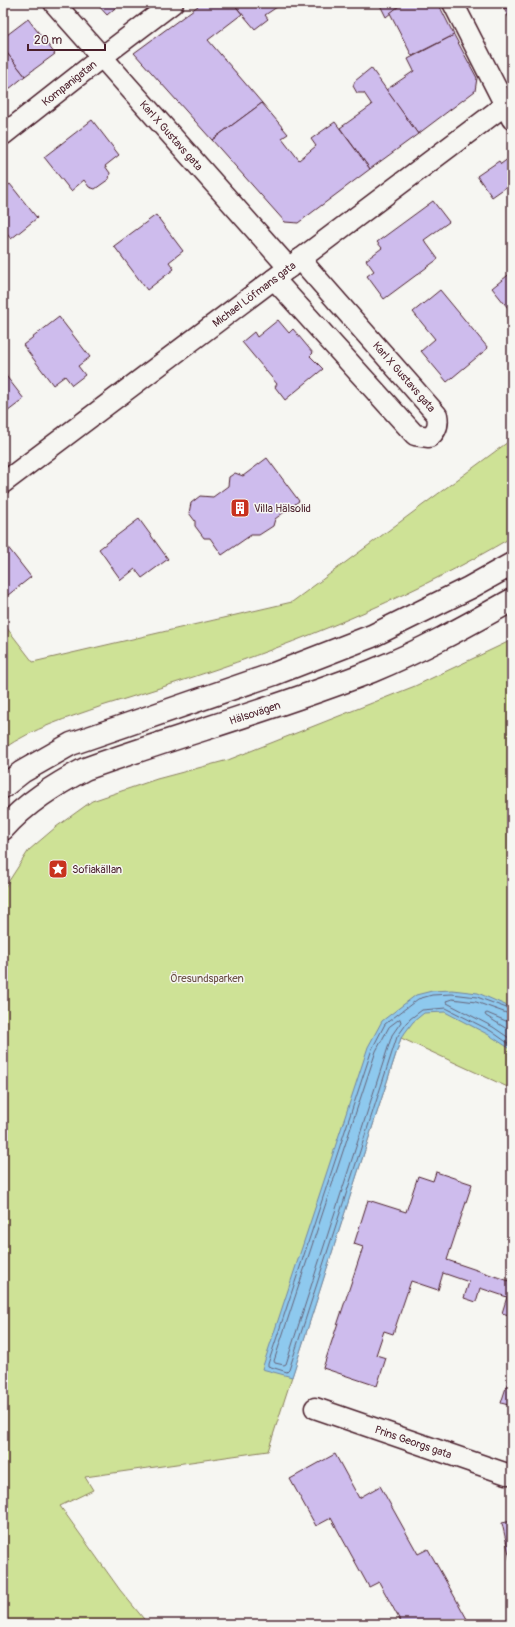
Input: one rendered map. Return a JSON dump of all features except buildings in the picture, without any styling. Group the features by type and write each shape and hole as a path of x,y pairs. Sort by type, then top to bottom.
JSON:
{"main road":[{"path":"3,787 22,772 71,744 274,674 372,636 469,588 512,564"},
{"name":"Hälsovägen","path":"3,829 33,800 65,779 85,769 372,671 459,631 512,600"}],"street":[{"name":"Karl X Gustavs gata","path":"54,3 288,269 416,435 429,437 436,432 438,423 437,415 288,269"},
{"name":"Kompanigatan","path":"3,135 173,3"},
{"path":"453,3 508,112"},
{"name":"Michael Löfmans gata","path":"3,483 288,269 508,112"},
{"name":"Prins Georgs gata","path":"315,1408 507,1474 512,1474"}],"green space":[{"path":"512,439 512,537 405,594 331,626 255,656 64,719 26,735 3,749 3,623 33,662 292,602"},
{"name":"Öresundsparken","path":"512,640 512,1089 401,1038 268,1451 85,1477 93,1490 60,1506 120,1590 148,1624 3,1624 3,891 5,887 29,850 56,827 92,801 157,779 228,760 415,686"}],"water":[{"path":"452,990 478,993 512,1008 512,1050 489,1035 445,1012 424,1013 413,1022 401,1038 292,1377 262,1369 368,1047 382,1021 416,995 432,991"}],"place":[{"name":"Villa Hälsolid","path":"240,508"},
{"name":"Sofiakällan","path":"58,869"}]}
